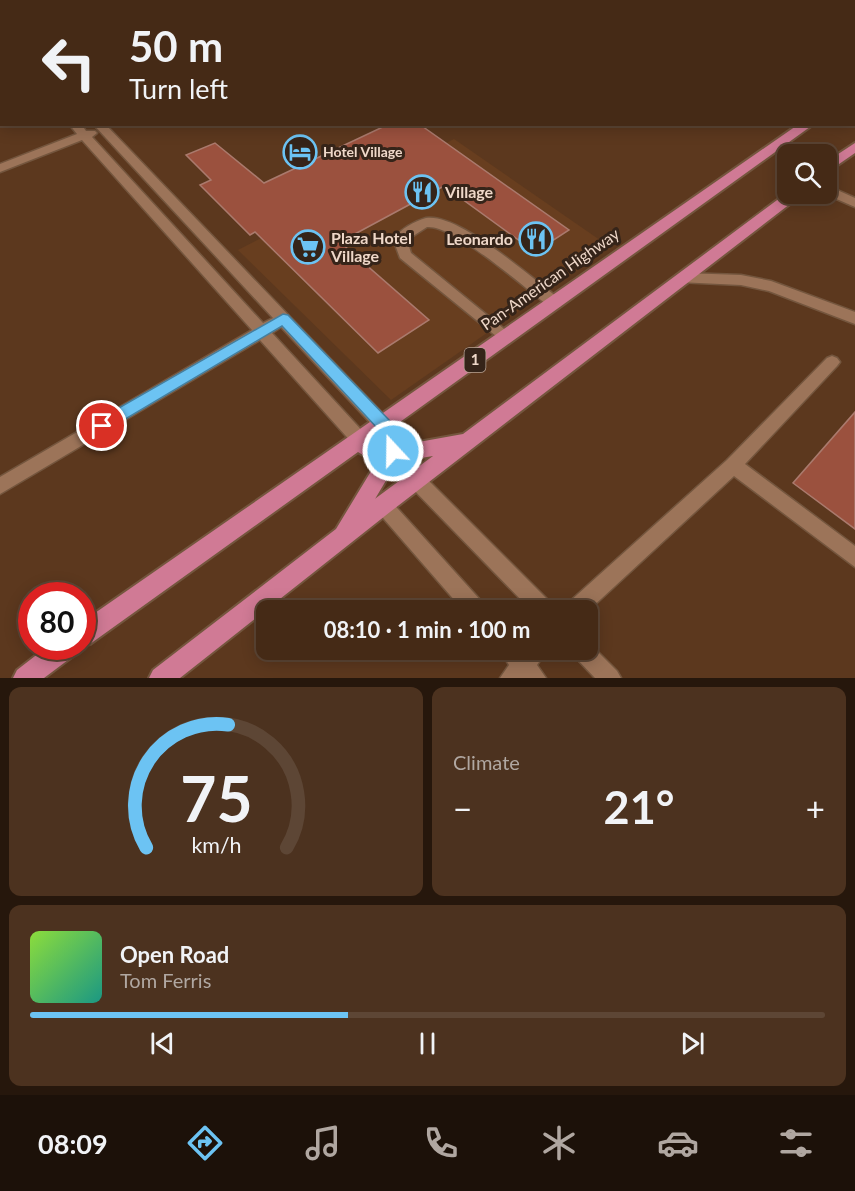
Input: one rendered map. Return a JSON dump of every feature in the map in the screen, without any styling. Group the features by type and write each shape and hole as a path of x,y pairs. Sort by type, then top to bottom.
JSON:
{"highway":[{"name":"Pan-American Highway","path":"96,626 805,126"},
{"path":"837,161 855,147"},
{"path":"161,678 341,537 781,204"},
{"path":"341,537 391,456 393,443 383,425"},
{"path":"360,440 377,455 391,456 467,441"},
{"path":"25,678 49,660"}],"street":[{"path":"0,168 79,130 100,127 383,425"},
{"path":"79,130 360,440"},
{"path":"837,194 855,203"},
{"path":"507,338 405,255 400,239 415,226 436,222 457,231 555,303"},
{"path":"682,278 741,280 771,286 855,318"},
{"path":"0,484 283,319"},
{"path":"586,600 733,465 832,362"},
{"path":"733,465 855,558"},
{"path":"416,480 534,600"},
{"path":"383,505 467,600"},
{"path":"592,660 610,678"}],"shaded area":[{"path":"454,139 610,247 391,400 238,250"}],"building":[{"path":"385,126 422,126 569,230 535,252 444,186 340,242 429,320 378,353 255,232 250,235 200,185 211,180 186,155 215,143 264,183"},
{"path":"855,412 855,529 793,483"}],"place":[{"name":"Hotel Village","path":"300,152"},
{"name":"Village","path":"422,192"},
{"name":"Leonardo","path":"536,239"},
{"name":"Plaza Hotel Village","path":"308,247"}],"route":[{"path":"102,426 283,319 389,432 393,451"}]}
